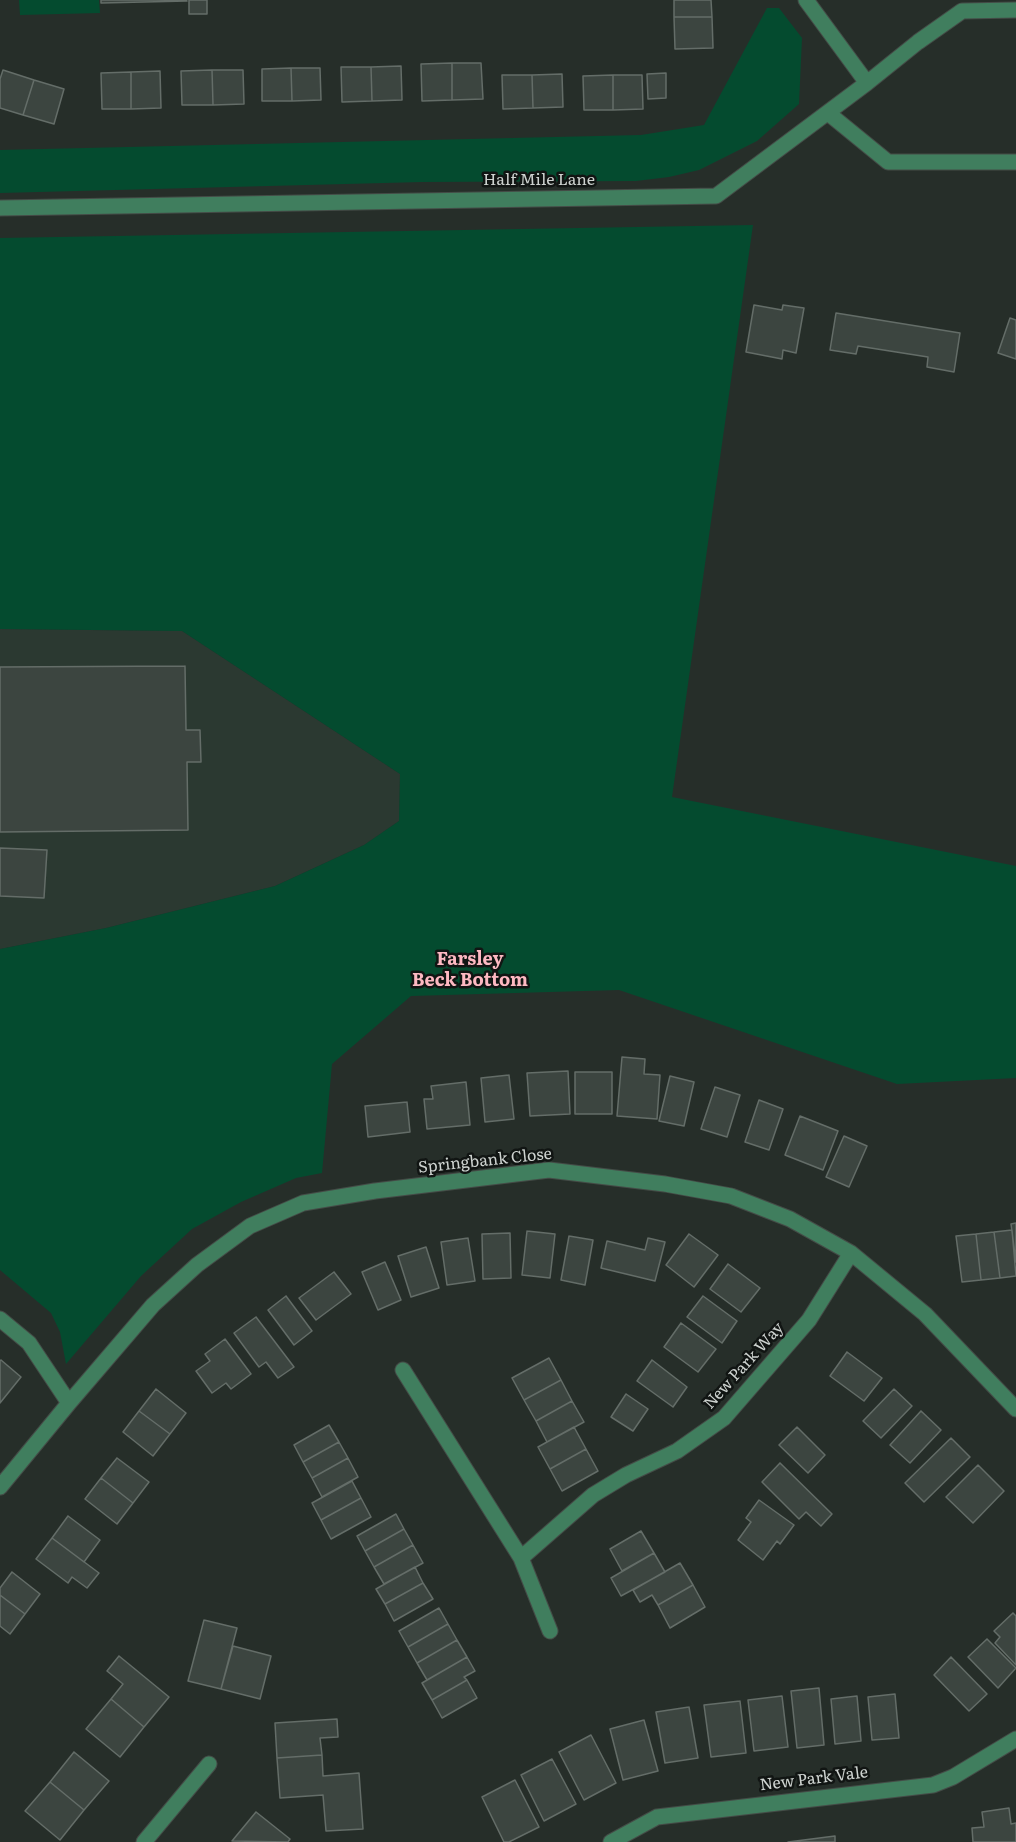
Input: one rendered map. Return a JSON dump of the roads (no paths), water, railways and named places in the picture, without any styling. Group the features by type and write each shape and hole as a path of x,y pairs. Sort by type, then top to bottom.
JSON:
{"street":[{"path":"806,0 867,83"},
{"name":"Half Mile Lane","path":"0,208 716,196 962,11 1016,10"},
{"path":"828,113 888,162 1016,162"},
{"name":"Springbank Close","path":"0,1487 153,1305 197,1265 250,1226 303,1203 375,1191 549,1170 665,1184 732,1196 790,1219 851,1253 925,1314 1015,1406"},
{"name":"New Park Way","path":"521,1558 593,1495 626,1475 677,1451 724,1418 809,1320 851,1253"},
{"path":"0,1319 29,1343 69,1403"},
{"path":"403,1370 521,1558 550,1631"},
{"name":"New Park Vale","path":"611,1842 657,1817 933,1785 953,1777 1016,1739"},
{"path":"144,1842 208,1764"}],"district":[{"name":"Farsley Beck Bottom","path":"470,970"}]}
